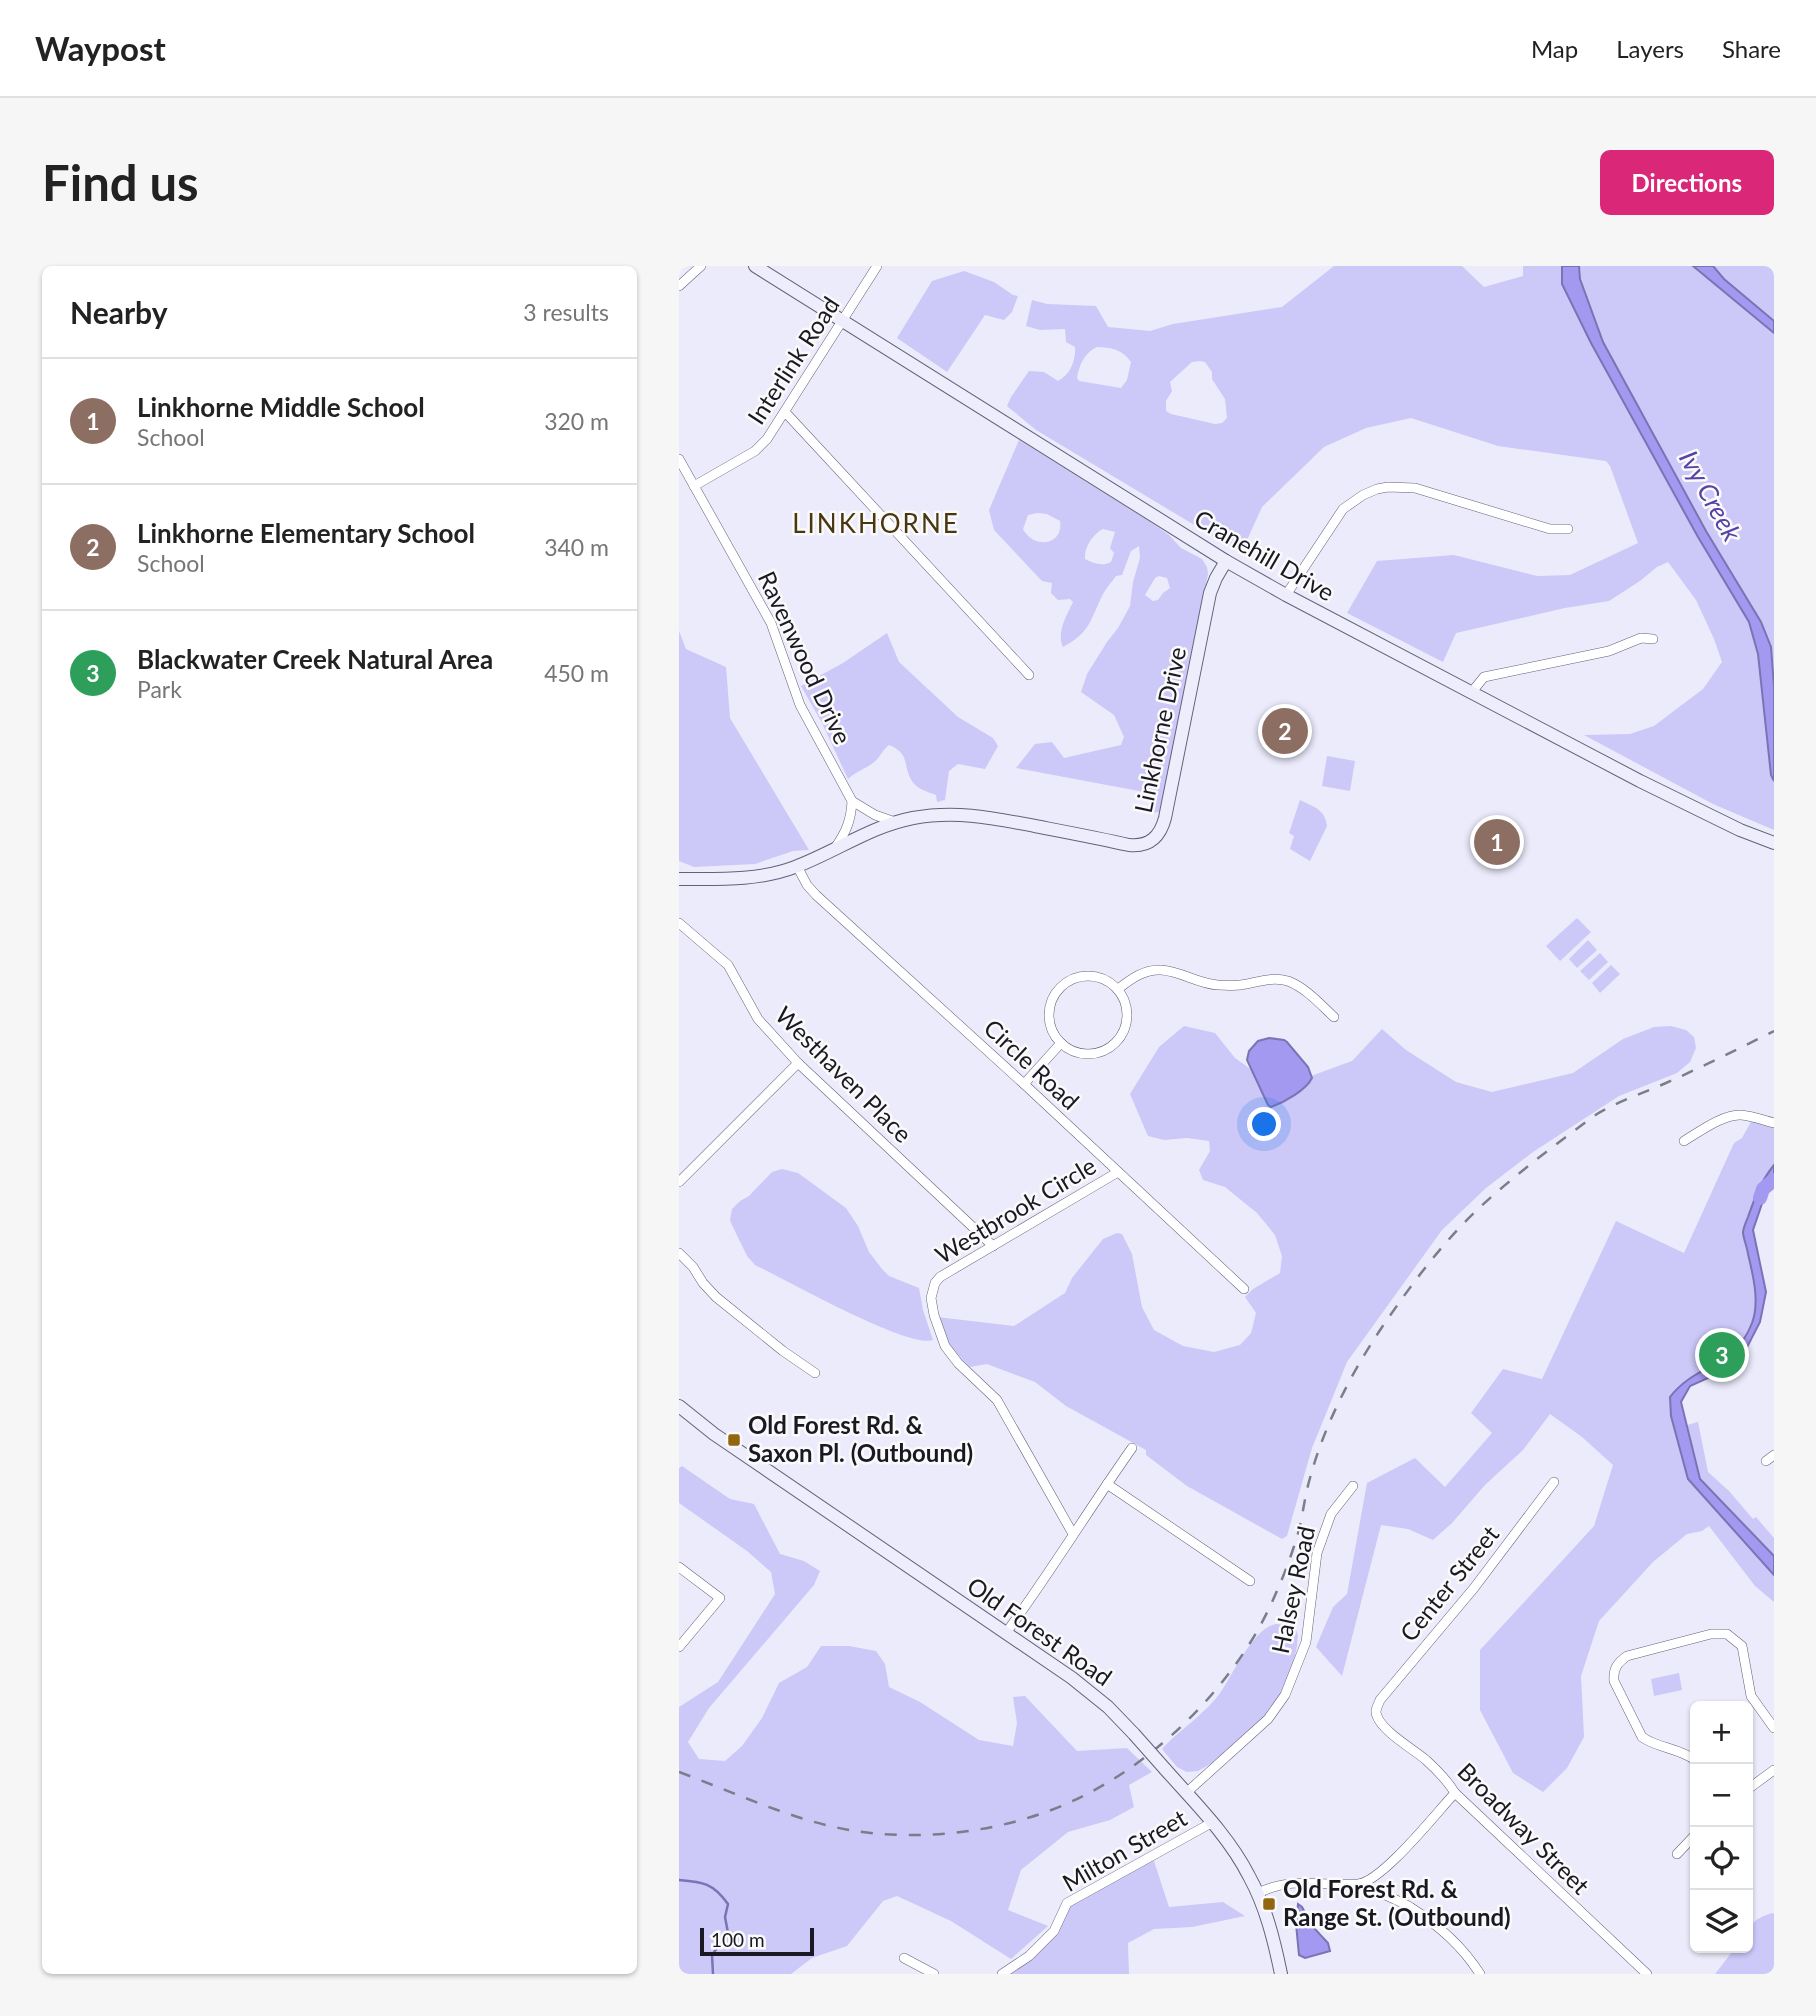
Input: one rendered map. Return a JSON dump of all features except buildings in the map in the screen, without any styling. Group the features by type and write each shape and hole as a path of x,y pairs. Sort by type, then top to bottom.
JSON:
{"main road":[{"name":"Cranehill Drive","path":"755,266 1226,561 1286,595 1651,787 1740,830 1774,843"},
{"name":"Linkhorne Drive","path":"679,879 762,876 797,866 897,822 933,815 977,815 1129,845 1145,844 1156,838 1165,818 1210,593 1226,561"},
{"name":"Old Forest Road","path":"679,1406 714,1434 1073,1678 1108,1707 1213,1822 1239,1858 1258,1893 1272,1932 1281,1974"}],"street":[{"path":"679,286 701,266"},
{"name":"Interlink Road","path":"694,486 755,451 767,439 877,266"},
{"path":"785,412 1029,675"},
{"name":"Ravenwood Drive","path":"679,459 771,623 800,705 852,802"},
{"path":"1286,595 1343,509 1377,489 1415,488 1550,529 1568,528"},
{"path":"1472,693 1483,677 1609,651 1641,638 1653,639"},
{"path":"834,849 848,826 852,802 875,815 897,822"},
{"name":"Circle Road","path":"797,866 816,895 1244,1289"},
{"name":"Westhaven Place","path":"679,923 728,965 758,1019 798,1063 993,1246"},
{"path":"1118,989 1143,972 1161,970 1215,985 1284,980 1307,992 1334,1017"},
{"path":"1083,976 1105,980 1118,989 1123,999 1126,1018 1118,1041 1108,1049 1084,1054 1061,1044 1054,1035 1049,1014 1051,1003 1063,985 1083,976"},
{"path":"1024,1084 1061,1044"},
{"path":"679,1182 798,1063"},
{"path":"1684,1141 1714,1123 1736,1115 1774,1123"},
{"name":"Westbrook Circle","path":"1073,1534 997,1400 958,1363 945,1346 931,1298 935,1283 940,1277 1118,1172"},
{"path":"679,1253 716,1297 815,1373"},
{"path":"1006,1633 1132,1448"},
{"name":"Center Street","path":"1376,1710 1380,1700 1474,1588 1554,1482"},
{"path":"1107,1484 1250,1581"},
{"name":"Halsey Road","path":"1186,1793 1268,1719 1285,1695 1306,1642 1317,1553 1331,1514 1353,1486"},
{"path":"679,1567 720,1598 679,1647"},
{"path":"1690,1757 1676,1749 1648,1742 1642,1737 1614,1681 1613,1671 1627,1656 1711,1634 1727,1634 1742,1646 1751,1696 1774,1728"},
{"name":"Broadway Street","path":"1376,1710 1383,1725 1426,1760 1455,1793 1647,1974"},
{"path":"1753,1785 1774,1770"},
{"path":"1360,1884 1373,1878 1397,1857 1455,1793"},
{"name":"Milton Street","path":"1002,1974 1029,1956 1054,1931 1067,1903 1213,1822"},
{"path":"1677,1854 1690,1840"},
{"path":"1258,1893 1285,1883 1360,1884 1409,1906 1445,1934 1470,1959 1480,1974"},
{"path":"904,1958 934,1974"}],"shaded area":[{"path":"1334,266 1462,266 1484,287 1523,276 1523,266 1562,266 1562,284 1591,343 1698,537 1749,622 1758,654 1771,775 1774,781 1774,830 1713,804 1584,735 1630,734 1654,726 1703,689 1722,662 1696,600 1668,562 1609,601 1565,608 1456,633 1443,662 1347,613 1377,561 1454,555 1537,576 1570,575 1638,543 1606,461 1498,446 1411,418 1366,428 1324,447 1262,507 1241,553 1036,430 1007,406 1029,371 1044,372 1058,381 1069,371 1074,357 1075,347 1066,342 1065,329 1040,330 1026,326 1032,300 1047,304 1096,306 1108,327 1150,331 1173,324 1282,307","holes":["1097,347 1116,350 1131,362 1127,380 1121,388 1079,381 1077,378 1083,360","1192,362 1205,362 1212,372 1212,379 1225,399 1227,418 1222,423 1215,424 1166,411 1166,401 1172,391 1170,382"]},
{"path":"1562,266 1579,266 1580,279 1603,342 1706,531 1761,622 1771,647 1774,687 1774,781 1771,775 1758,654 1749,622 1698,537 1591,343 1562,284"},
{"path":"1579,266 1692,266 1774,333 1774,687 1771,647 1761,622 1706,531 1603,342 1580,279"},
{"path":"1693,266 1713,266 1724,279 1774,321 1774,333"},
{"path":"1713,266 1774,266 1774,321 1724,279"},
{"path":"964,271 994,282 1018,296 1012,312 1004,320 985,315 947,372 897,338 932,281"},
{"path":"1019,440 1149,521 1169,535 1181,548 1202,559 1207,567 1208,574 1167,792 1160,812 1150,813 1155,794 1016,768 1035,744 1052,742 1064,758 1121,745 1124,737 1114,715 1081,692 1087,674 1130,606 1140,558 1139,546 1131,551 1122,575 1116,576 1104,592 1085,630 1063,647 1062,630 1073,602 1070,599 1058,600 1051,593 1052,583 1042,581 994,530 989,510","holes":["1047,514 1060,521 1060,529 1053,540 1034,540 1023,529 1028,515","1103,529 1115,532 1110,548 1114,553 1111,562 1105,564 1085,559 1088,546","1155,578 1167,578 1170,588 1158,600 1153,601 1145,595"]},
{"path":"679,631 686,649 726,667 730,718 809,850 793,851 755,864 694,867 679,861"},
{"path":"887,633 899,662 958,717 993,738 998,746 985,769 958,764 949,771 945,800 937,802 936,795 914,784 903,756 889,745 873,763 848,779 801,686 843,663"},
{"path":"1327,756 1355,761 1350,791 1322,786"},
{"path":"1300,800 1321,812 1327,826 1310,861 1290,849 1294,836 1289,833"},
{"path":"1577,918 1591,932 1560,961 1546,946"},
{"path":"1588,940 1597,950 1577,968 1569,959"},
{"path":"1600,953 1608,962 1589,980 1580,971"},
{"path":"1611,965 1620,974 1600,993 1592,983"},
{"path":"1184,1026 1215,1033 1235,1058 1252,1070 1270,1107 1294,1095 1311,1076 1352,1061 1382,1029 1406,1050 1456,1082 1492,1092 1573,1073 1623,1039 1654,1027 1671,1026 1686,1030 1694,1037 1696,1048 1690,1062 1677,1073 1619,1096 1533,1152 1486,1188 1442,1230 1347,1362 1312,1448 1287,1536 1282,1539 1187,1486 1146,1455 1146,1450 1066,1406 1035,1382 987,1364 970,1367 950,1347 937,1317 1014,1326 1065,1293 1072,1278 1103,1239 1117,1233 1122,1234 1132,1254 1142,1307 1154,1330 1183,1346 1214,1352 1240,1345 1251,1333 1256,1313 1245,1297 1280,1273 1282,1256 1275,1235 1257,1213 1225,1187 1203,1180 1199,1170 1210,1151 1209,1141 1187,1138 1164,1140 1148,1136 1130,1094 1159,1047"},
{"path":"1269,1038 1287,1042 1308,1067 1312,1078 1295,1095 1271,1107 1247,1060 1249,1051 1258,1041"},
{"path":"1753,1118 1774,1123 1774,1180 1770,1184 1753,1230 1766,1292 1760,1322 1745,1351 1717,1374 1690,1386 1681,1402 1687,1425 1698,1422 1708,1472 1753,1519 1756,1517 1774,1538 1774,1602 1755,1586 1709,1526 1702,1531 1687,1534 1653,1562 1599,1621 1581,1676 1584,1737 1567,1768 1543,1792 1513,1773 1480,1710 1480,1650 1594,1526 1613,1465 1582,1437 1550,1414 1523,1450 1485,1485 1452,1523 1433,1540 1408,1529 1381,1525 1342,1676 1316,1647 1333,1607 1347,1594 1367,1483 1415,1458 1445,1487 1492,1433 1471,1413 1503,1369 1542,1379 1616,1221 1684,1253 1734,1143 1742,1138"},
{"path":"1774,1165 1774,1178 1766,1192 1753,1230 1766,1292 1760,1322 1745,1351 1717,1374 1690,1386 1681,1402 1700,1479 1774,1556 1774,1575 1688,1479 1671,1416 1670,1397 1691,1377 1736,1349 1752,1323 1755,1289 1743,1231 1759,1189"},
{"path":"782,1169 798,1173 846,1208 858,1226 869,1252 882,1269 889,1276 919,1288 933,1340 919,1340 874,1324 755,1265 747,1256 730,1220 732,1209 772,1172"},
{"path":"682,1466 730,1499 754,1504 780,1554 804,1561 820,1571 814,1585 709,1708 688,1742 699,1759 725,1761 742,1746 762,1718 779,1683 807,1667 821,1646 849,1646 876,1651 885,1664 889,1687 920,1702 979,1740 1013,1746 1017,1723 1013,1697 1025,1696 1077,1751 1127,1748 1152,1772 1129,1785 1134,1807 1110,1820 1068,1832 1021,1870 1008,1910 1048,1926 1011,1959 951,1921 897,1896 883,1901 847,1946 812,1958 791,1974 679,1974 679,1707 718,1682 775,1594 771,1572 747,1551 679,1503 679,1468"},
{"path":"1276,1624 1296,1630 1298,1635 1289,1684 1260,1723 1212,1763 1198,1771 1187,1772 1177,1767 1162,1749 1211,1704 1253,1641 1268,1627"},
{"path":"1679,1673 1682,1690 1654,1696 1651,1679"},
{"path":"1152,1855 1169,1907 1223,1902 1245,1916 1192,1927 1154,1929 1128,1943 1129,1974 1002,1974 1054,1932 1067,1903"},
{"path":"1298,1904 1313,1927 1328,1943 1330,1951 1305,1958 1299,1955 1296,1924"},
{"path":"1774,1914 1774,1974 1715,1974 1731,1953 1753,1953 1753,1923 1759,1918"}],"waterway":[{"path":"1760,1198 1763,1189 1774,1180"},
{"path":"679,1880 707,1885 728,1904 725,1917 728,1933 712,1955 713,1974"}],"railway":[{"path":"679,1772 805,1819 849,1830 908,1835 999,1826 1056,1808 1113,1779 1142,1759 1197,1711 1242,1655 1261,1624 1286,1570 1299,1530 1316,1457 1343,1394 1389,1317 1444,1245 1472,1214 1499,1190 1597,1114 1774,1031"}],"place":[{"name":"Linkhorne Elementary School","path":"1285,731"},
{"name":"Linkhorne Middle School","path":"1497,842"},
{"name":"Blackwater Creek Natural Area","path":"1722,1355"},
{"name":"Old Forest Rd. & Saxon Pl. (Outbound)","path":"734,1440"},
{"name":"Old Forest Rd. & Range St. (Outbound)","path":"1269,1904"}],"district":[{"name":"LINKHORNE","path":"876,524"}],"water label":[{"name":"Ivy Creek","path":"1710,496"}]}
